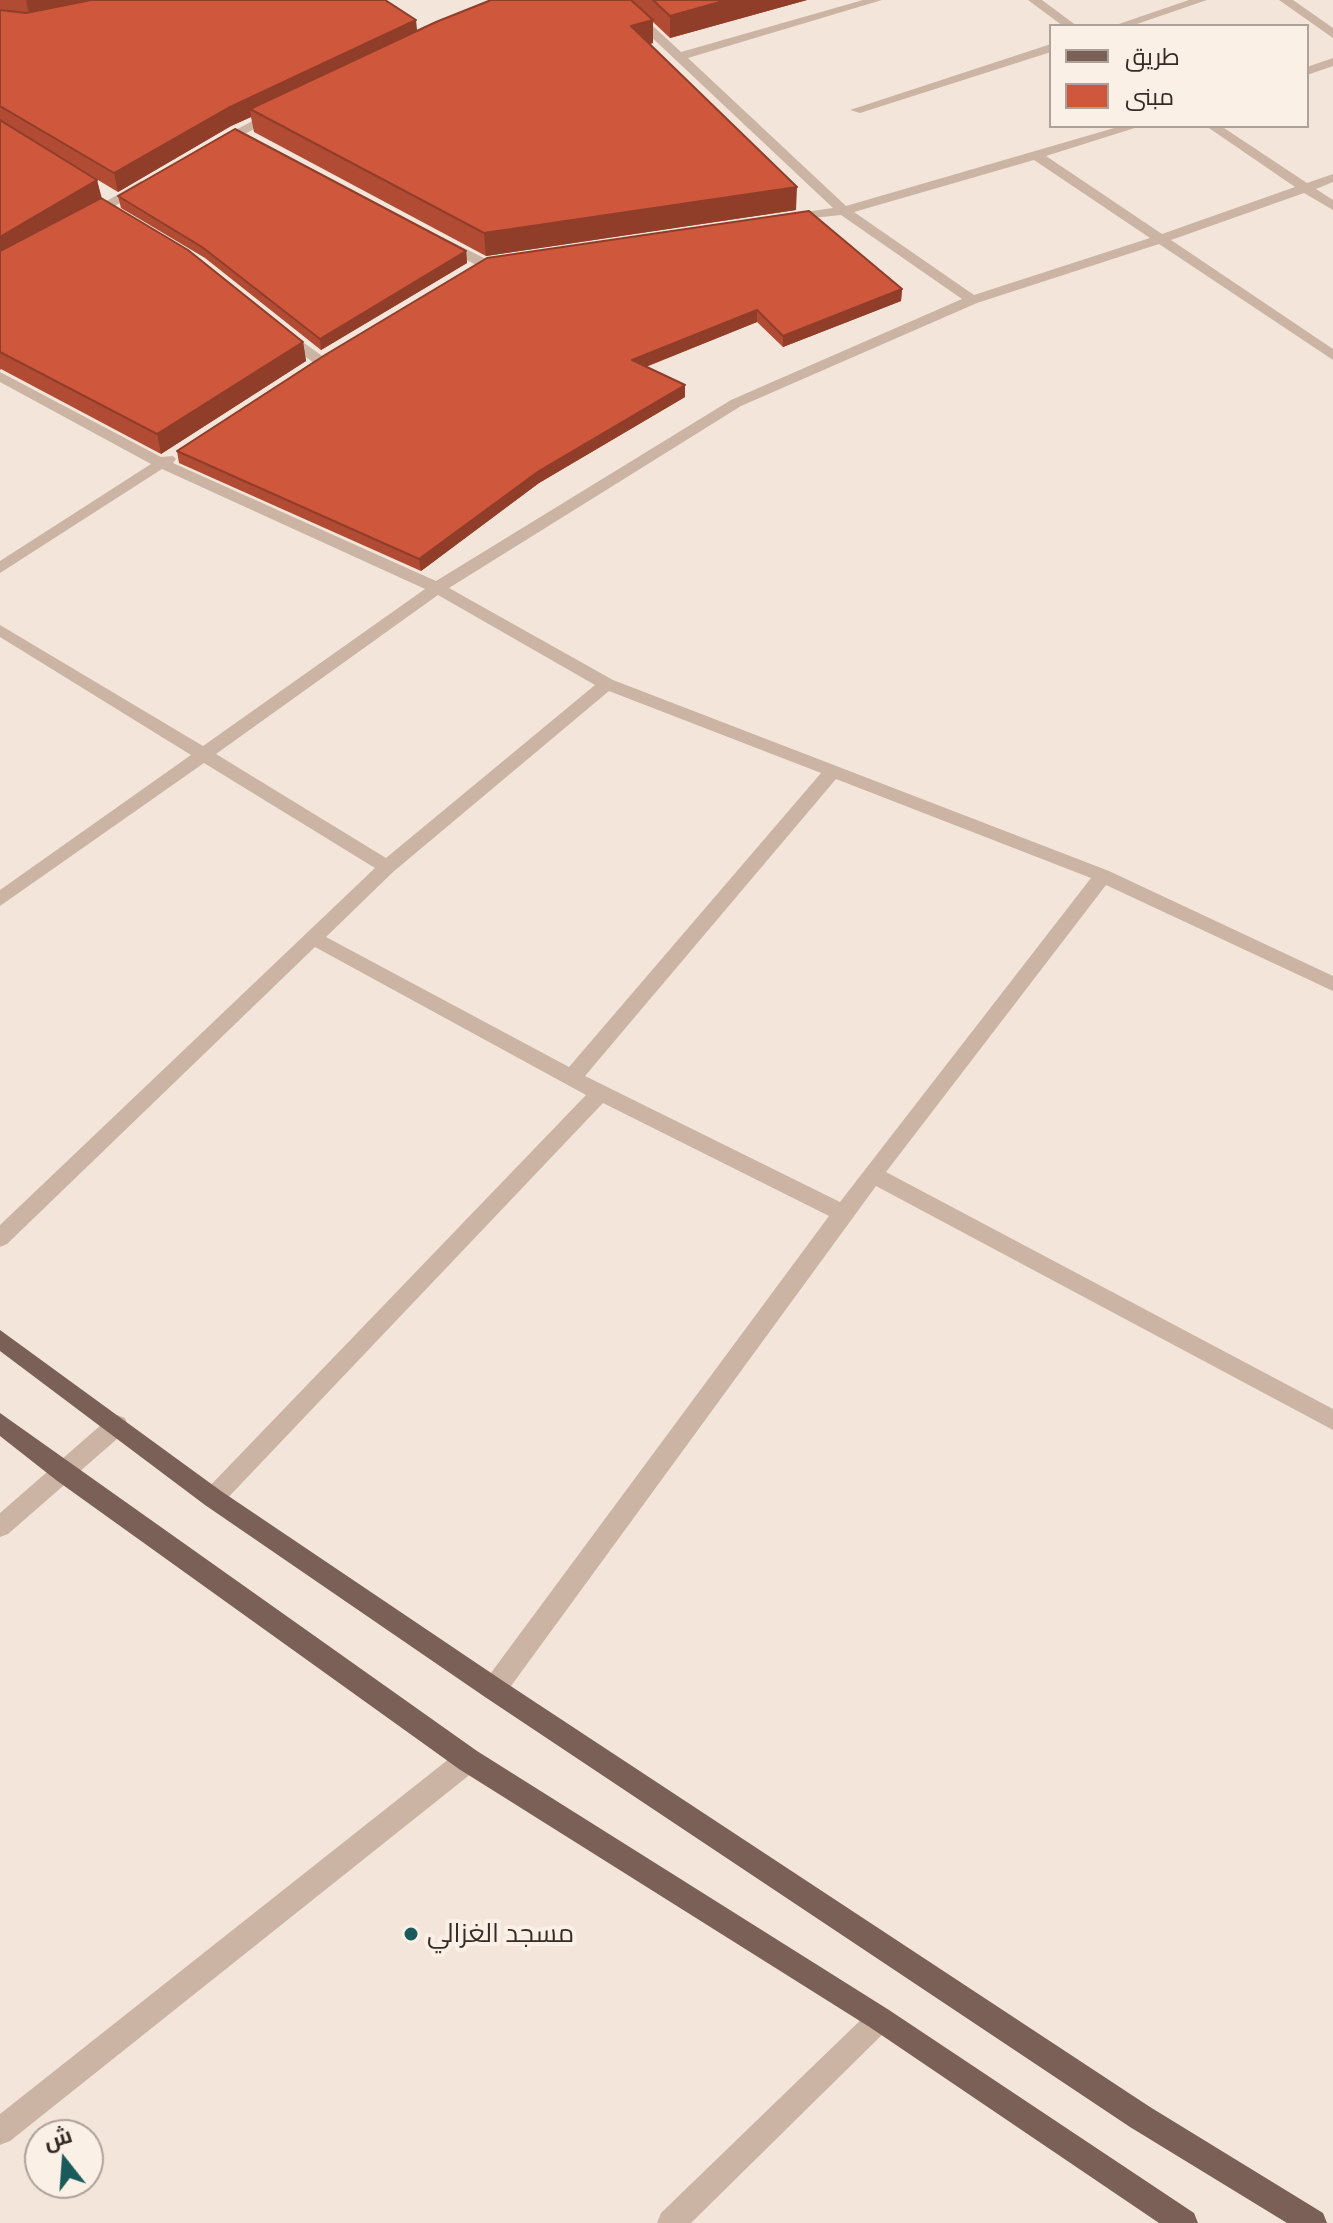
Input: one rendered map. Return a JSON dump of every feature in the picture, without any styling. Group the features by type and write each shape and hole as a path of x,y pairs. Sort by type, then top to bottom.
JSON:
{"main road":[{"path":"0,1339 213,1498 494,1689 1140,2117 1313,2223"},
{"path":"0,1423 64,1473 468,1760 880,2019 1184,2223"}],"street":[{"path":"618,0 844,211 972,300"},
{"path":"679,57 876,0"},
{"path":"1034,0 1068,24"},
{"path":"1125,24 1201,0"},
{"path":"1285,0 1333,34"},
{"path":"856,110 1049,49"},
{"path":"1309,70 1333,62"},
{"path":"197,154 289,107"},
{"path":"768,221 844,211 1039,157 1129,128"},
{"path":"1215,128 1333,206"},
{"path":"237,132 251,139"},
{"path":"1039,157 1333,356"},
{"path":"78,222 156,177"},
{"path":"0,899 437,588 736,403 972,300 1159,240 1333,178"},
{"path":"428,234 483,265"},
{"path":"271,322 313,365 333,353"},
{"path":"0,376 161,463 437,588 607,684 1103,876 1333,984"},
{"path":"0,568 187,446"},
{"path":"0,630 204,752 387,867"},
{"path":"0,1238 387,867 607,684"},
{"path":"572,1078 832,772"},
{"path":"494,1689 843,1213 1103,876"},
{"path":"313,938 600,1093 843,1213"},
{"path":"213,1498 600,1093"},
{"path":"873,1175 1333,1420"},
{"path":"0,1527 117,1425"},
{"path":"0,2131 468,1760"},
{"path":"671,2223 880,2019"}],"building":[{"path":"91,0 385,0 416,20 228,108 114,173 0,106 0,10 26,13"},
{"path":"491,0 631,0 653,20 631,26 797,187 484,233 250,109 436,22"},
{"path":"653,0 727,0 670,16"},
{"path":"0,120 97,180 0,237"},
{"path":"235,129 466,251 320,339 202,247 118,196"},
{"path":"101,198 188,250 303,342 157,434 0,352 0,251"},
{"path":"809,211 902,289 783,336 757,310 632,360 685,385 539,471 419,559 177,451 325,355 487,258"}],"place":[{"name":"مسجد الغزالي","path":"411,1934"}]}
